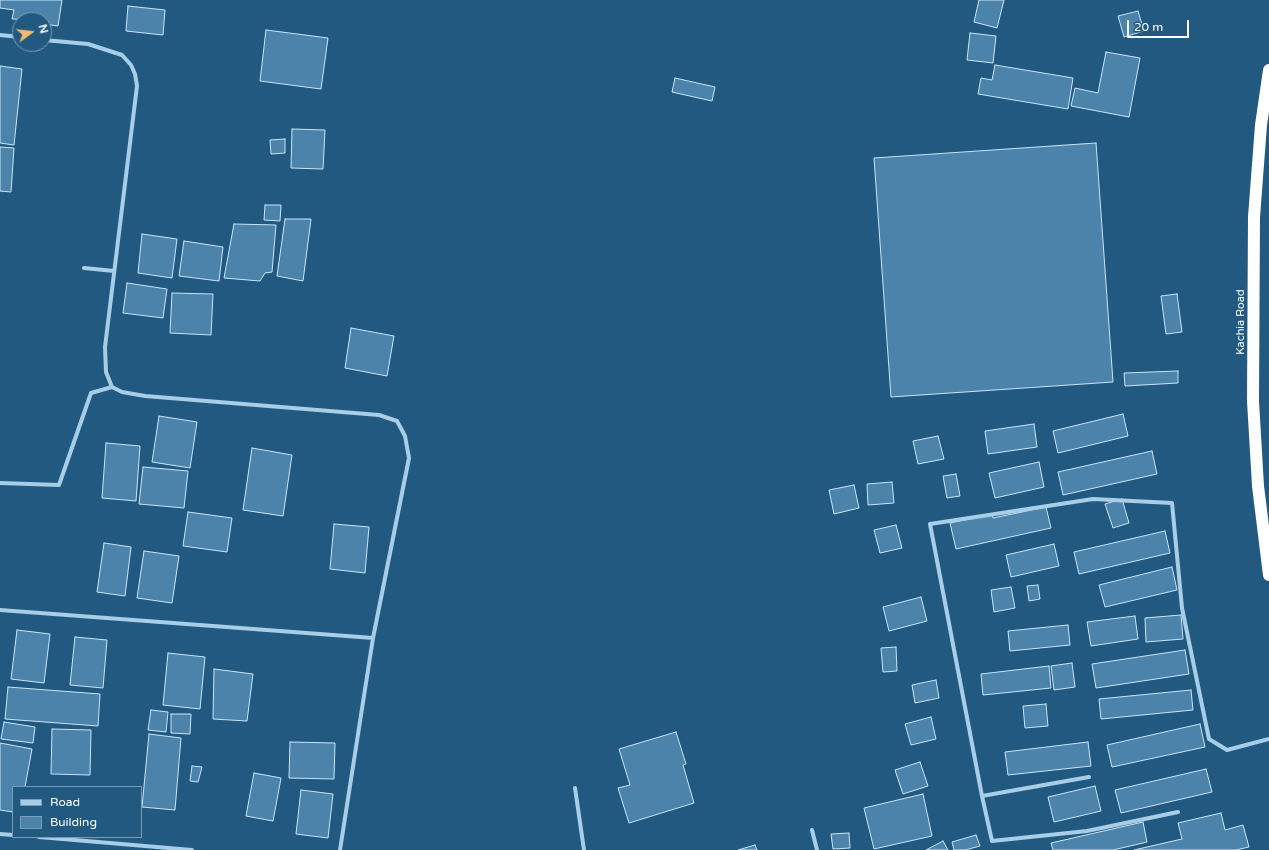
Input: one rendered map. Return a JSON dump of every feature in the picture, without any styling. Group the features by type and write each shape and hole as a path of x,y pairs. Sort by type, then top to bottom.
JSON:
{"highway":[{"name":"Kachia Road","path":"1269,70 1261,126 1254,217 1253,401 1258,486 1269,575"}],"street":[{"path":"0,35 12,37"},
{"path":"52,41 88,44 122,56 132,64 135,74 137,86 105,347 106,372 112,386 122,392 145,396 379,415 397,421 405,436 409,458 373,638 340,850"},
{"path":"84,268 114,271"},
{"path":"0,483 59,485 91,393 112,386"},
{"path":"1178,812 1087,831 992,841 930,524 1093,500 1172,503 1182,608 1209,739 1227,750 1269,739"},
{"path":"0,610 373,638"},
{"path":"982,796 1090,777"},
{"path":"575,788 584,850"},
{"path":"812,830 817,850"},
{"path":"0,834 12,835"},
{"path":"51,838 192,850"}],"building":[{"path":"0,0 62,0 58,26 52,25 52,12 14,12 14,10 0,8"},
{"path":"979,0 1004,0 997,28 974,22"},
{"path":"128,6 165,10 163,35 126,31"},
{"path":"1138,11 1144,31 1124,37 1118,16"},
{"path":"266,30 328,38 321,89 260,81"},
{"path":"970,33 996,36 993,63 967,60"},
{"path":"1106,52 1140,58 1129,117 1071,106 1075,88 1098,93"},
{"path":"995,65 1073,78 1068,109 978,94 981,78 992,80"},
{"path":"0,66 22,69 14,145 0,143"},
{"path":"675,78 715,87 712,101 672,92"},
{"path":"292,129 325,130 323,169 291,168"},
{"path":"285,139 285,153 271,154 270,140"},
{"path":"1096,143 1113,382 891,397 874,158"},
{"path":"0,147 14,148 11,192 0,191"},
{"path":"265,205 281,205 280,221 264,220"},
{"path":"285,219 311,219 303,281 277,276"},
{"path":"234,224 276,225 272,272 265,273 260,281 224,278"},
{"path":"142,234 177,239 172,278 138,273"},
{"path":"184,241 223,247 219,281 179,276"},
{"path":"127,283 167,289 163,318 123,313"},
{"path":"172,293 213,294 211,335 170,333"},
{"path":"1177,294 1182,332 1166,334 1161,296"},
{"path":"351,328 394,336 387,376 345,368"},
{"path":"1178,371 1178,383 1125,386 1124,373"},
{"path":"1123,414 1128,436 1058,453 1053,431"},
{"path":"159,416 197,422 190,468 152,462"},
{"path":"1034,424 1037,447 988,454 985,431"},
{"path":"938,436 944,459 918,464 913,441"},
{"path":"106,443 140,446 136,501 102,498"},
{"path":"252,448 292,455 283,516 243,510"},
{"path":"1152,451 1157,474 1063,495 1058,472"},
{"path":"1039,462 1044,487 995,498 989,473"},
{"path":"143,467 188,471 184,508 139,504"},
{"path":"956,474 960,496 947,498 943,476"},
{"path":"892,482 894,503 868,505 867,484"},
{"path":"854,485 859,508 834,514 829,490"},
{"path":"1122,499 1129,523 1113,528 1105,504"},
{"path":"1046,507 1051,528 956,549 950,523 992,514 993,518"},
{"path":"188,512 232,518 227,552 183,546"},
{"path":"334,524 369,527 365,573 330,569"},
{"path":"896,525 902,548 880,553 874,530"},
{"path":"1165,531 1170,553 1079,574 1074,552"},
{"path":"104,543 131,547 125,596 97,592"},
{"path":"1054,544 1059,566 1011,577 1006,555"},
{"path":"144,551 179,556 172,603 137,598"},
{"path":"1172,567 1177,590 1105,607 1099,585"},
{"path":"1038,585 1040,599 1029,601 1027,586"},
{"path":"1011,587 1015,608 994,612 991,590"},
{"path":"921,597 927,621 889,631 883,607"},
{"path":"1181,615 1183,639 1146,642 1145,618"},
{"path":"1135,616 1138,639 1091,646 1087,622"},
{"path":"1068,625 1070,645 1010,651 1008,631"},
{"path":"17,630 50,634 44,683 11,679"},
{"path":"75,637 107,640 103,688 70,685"},
{"path":"896,647 897,671 883,672 881,648"},
{"path":"1185,650 1189,674 1096,688 1092,664"},
{"path":"168,653 205,657 200,709 163,705"},
{"path":"1072,663 1075,687 1054,690 1051,666"},
{"path":"1049,666 1051,688 983,695 981,674"},
{"path":"214,669 253,674 247,721 213,719"},
{"path":"936,680 939,698 915,703 912,685"},
{"path":"8,687 100,694 98,726 5,719"},
{"path":"1191,690 1193,710 1101,719 1099,699"},
{"path":"1046,704 1048,726 1025,728 1023,706"},
{"path":"151,710 168,712 166,732 148,730"},
{"path":"171,714 191,714 190,734 171,733"},
{"path":"931,717 936,739 911,745 905,724"},
{"path":"4,722 35,727 33,743 1,739"},
{"path":"1200,724 1205,747 1112,767 1107,745"},
{"path":"52,729 91,730 90,775 51,774"},
{"path":"676,732 686,764 683,765 694,803 629,823 618,788 630,785 619,749"},
{"path":"149,734 181,738 175,810 142,807"},
{"path":"290,742 335,743 334,779 289,778"},
{"path":"1088,742 1091,766 1008,775 1005,752"},
{"path":"0,743 32,749 25,786 12,786 12,812 0,810"},
{"path":"920,762 928,786 903,794 895,770"},
{"path":"192,766 202,767 198,782 190,781"},
{"path":"1206,769 1212,792 1121,813 1115,790"},
{"path":"254,773 281,778 273,821 246,816"},
{"path":"1095,786 1101,811 1054,822 1048,797"},
{"path":"301,790 333,794 328,838 296,834"},
{"path":"923,794 932,836 874,849 864,808"},
{"path":"1221,813 1225,830 1243,825 1249,847 1236,850 1134,850 1182,839 1178,823"},
{"path":"1143,822 1147,842 1113,850 1053,850 1051,843"},
{"path":"849,833 850,848 833,849 831,834"},
{"path":"976,835 980,846 965,850 954,850 952,842"},
{"path":"943,841 948,850 926,850"},
{"path":"755,845 757,850 738,850"}]}
